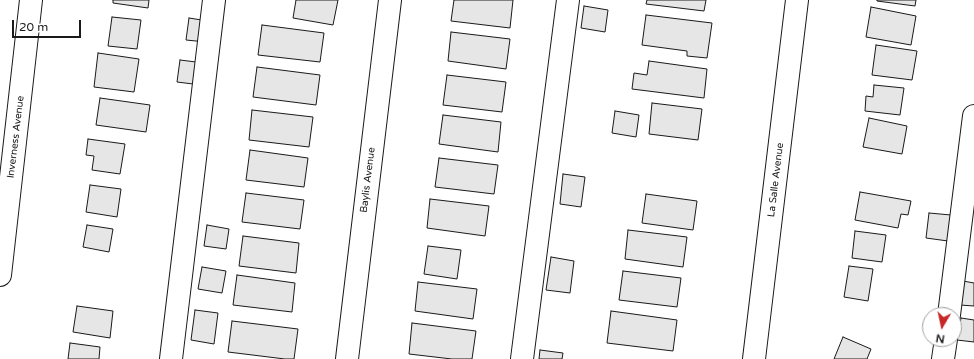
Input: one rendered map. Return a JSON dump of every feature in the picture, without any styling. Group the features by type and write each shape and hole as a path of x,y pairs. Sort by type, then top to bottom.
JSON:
{"street":[{"name":"Inverness Avenue","path":"0,275 31,0"},
{"path":"172,359 214,0"},
{"name":"Baylis Avenue","path":"347,359 390,0"},
{"path":"522,359 568,0"},
{"name":"La Salle Avenue","path":"754,359 797,0"},
{"path":"950,307 974,116"},
{"path":"944,359 945,347"}],"building":[{"path":"113,0 149,0 148,8 113,3"},
{"path":"296,0 338,0 333,25 293,18"},
{"path":"454,0 513,0 510,28 451,21"},
{"path":"647,0 706,0 704,11 646,4"},
{"path":"877,0 916,0 915,6"},
{"path":"584,6 608,10 605,32 581,28"},
{"path":"871,7 916,16 911,45 866,37"},
{"path":"646,15 712,23 707,58 687,56 687,51 642,45"},
{"path":"112,17 141,20 137,49 108,46"},
{"path":"189,18 208,21 206,42 186,40"},
{"path":"262,25 324,33 320,62 258,55"},
{"path":"451,32 510,39 506,69 448,61"},
{"path":"876,45 917,51 912,80 872,75"},
{"path":"98,53 139,59 134,92 94,87"},
{"path":"180,60 204,63 201,85 177,82"},
{"path":"649,61 707,69 704,98 632,89 634,73 647,75"},
{"path":"257,67 320,75 316,105 253,97"},
{"path":"447,75 506,82 502,112 443,105"},
{"path":"874,85 904,88 900,115 865,111 866,96 873,97"},
{"path":"100,98 150,105 146,132 96,125"},
{"path":"652,103 702,109 698,140 649,134"},
{"path":"252,110 313,117 309,147 249,140"},
{"path":"615,111 639,115 636,137 612,133"},
{"path":"443,115 501,122 498,152 439,144"},
{"path":"869,118 907,126 902,154 863,147"},
{"path":"88,139 125,144 120,174 92,170 94,156 86,155"},
{"path":"250,150 308,158 304,187 246,180"},
{"path":"439,158 498,165 494,194 435,187"},
{"path":"563,174 585,177 581,207 560,204"},
{"path":"90,185 121,189 117,217 86,212"},
{"path":"860,192 911,201 908,215 901,214 898,228 855,220"},
{"path":"246,193 304,200 300,229 242,222"},
{"path":"646,194 697,201 693,230 642,223"},
{"path":"430,199 489,206 485,236 427,228"},
{"path":"929,213 951,215 948,241 926,238"},
{"path":"87,225 113,229 109,252 83,247"},
{"path":"207,225 229,229 226,249 204,246"},
{"path":"628,230 687,237 683,267 625,259"},
{"path":"855,231 886,235 882,262 852,258"},
{"path":"243,236 299,243 296,273 239,266"},
{"path":"428,246 461,250 457,279 424,274"},
{"path":"551,257 574,261 570,293 546,290"},
{"path":"849,266 873,269 868,301 844,297"},
{"path":"202,267 226,271 222,293 198,289"},
{"path":"623,271 681,278 677,307 619,300"},
{"path":"237,275 295,283 292,312 233,305"},
{"path":"963,281 974,283 974,306 960,305"},
{"path":"418,282 477,289 473,319 415,311"},
{"path":"77,306 113,311 110,338 73,332"},
{"path":"195,310 218,313 214,344 191,340"},
{"path":"611,311 677,320 673,351 607,343"},
{"path":"962,318 974,320 974,342 962,341"},
{"path":"232,321 298,329 294,359 228,352"},
{"path":"412,323 476,331 472,359 452,359 409,354"},
{"path":"843,337 871,349 867,359 834,359"},
{"path":"70,343 100,347 99,359 68,359"},
{"path":"540,350 563,353 562,359 539,359"}]}
